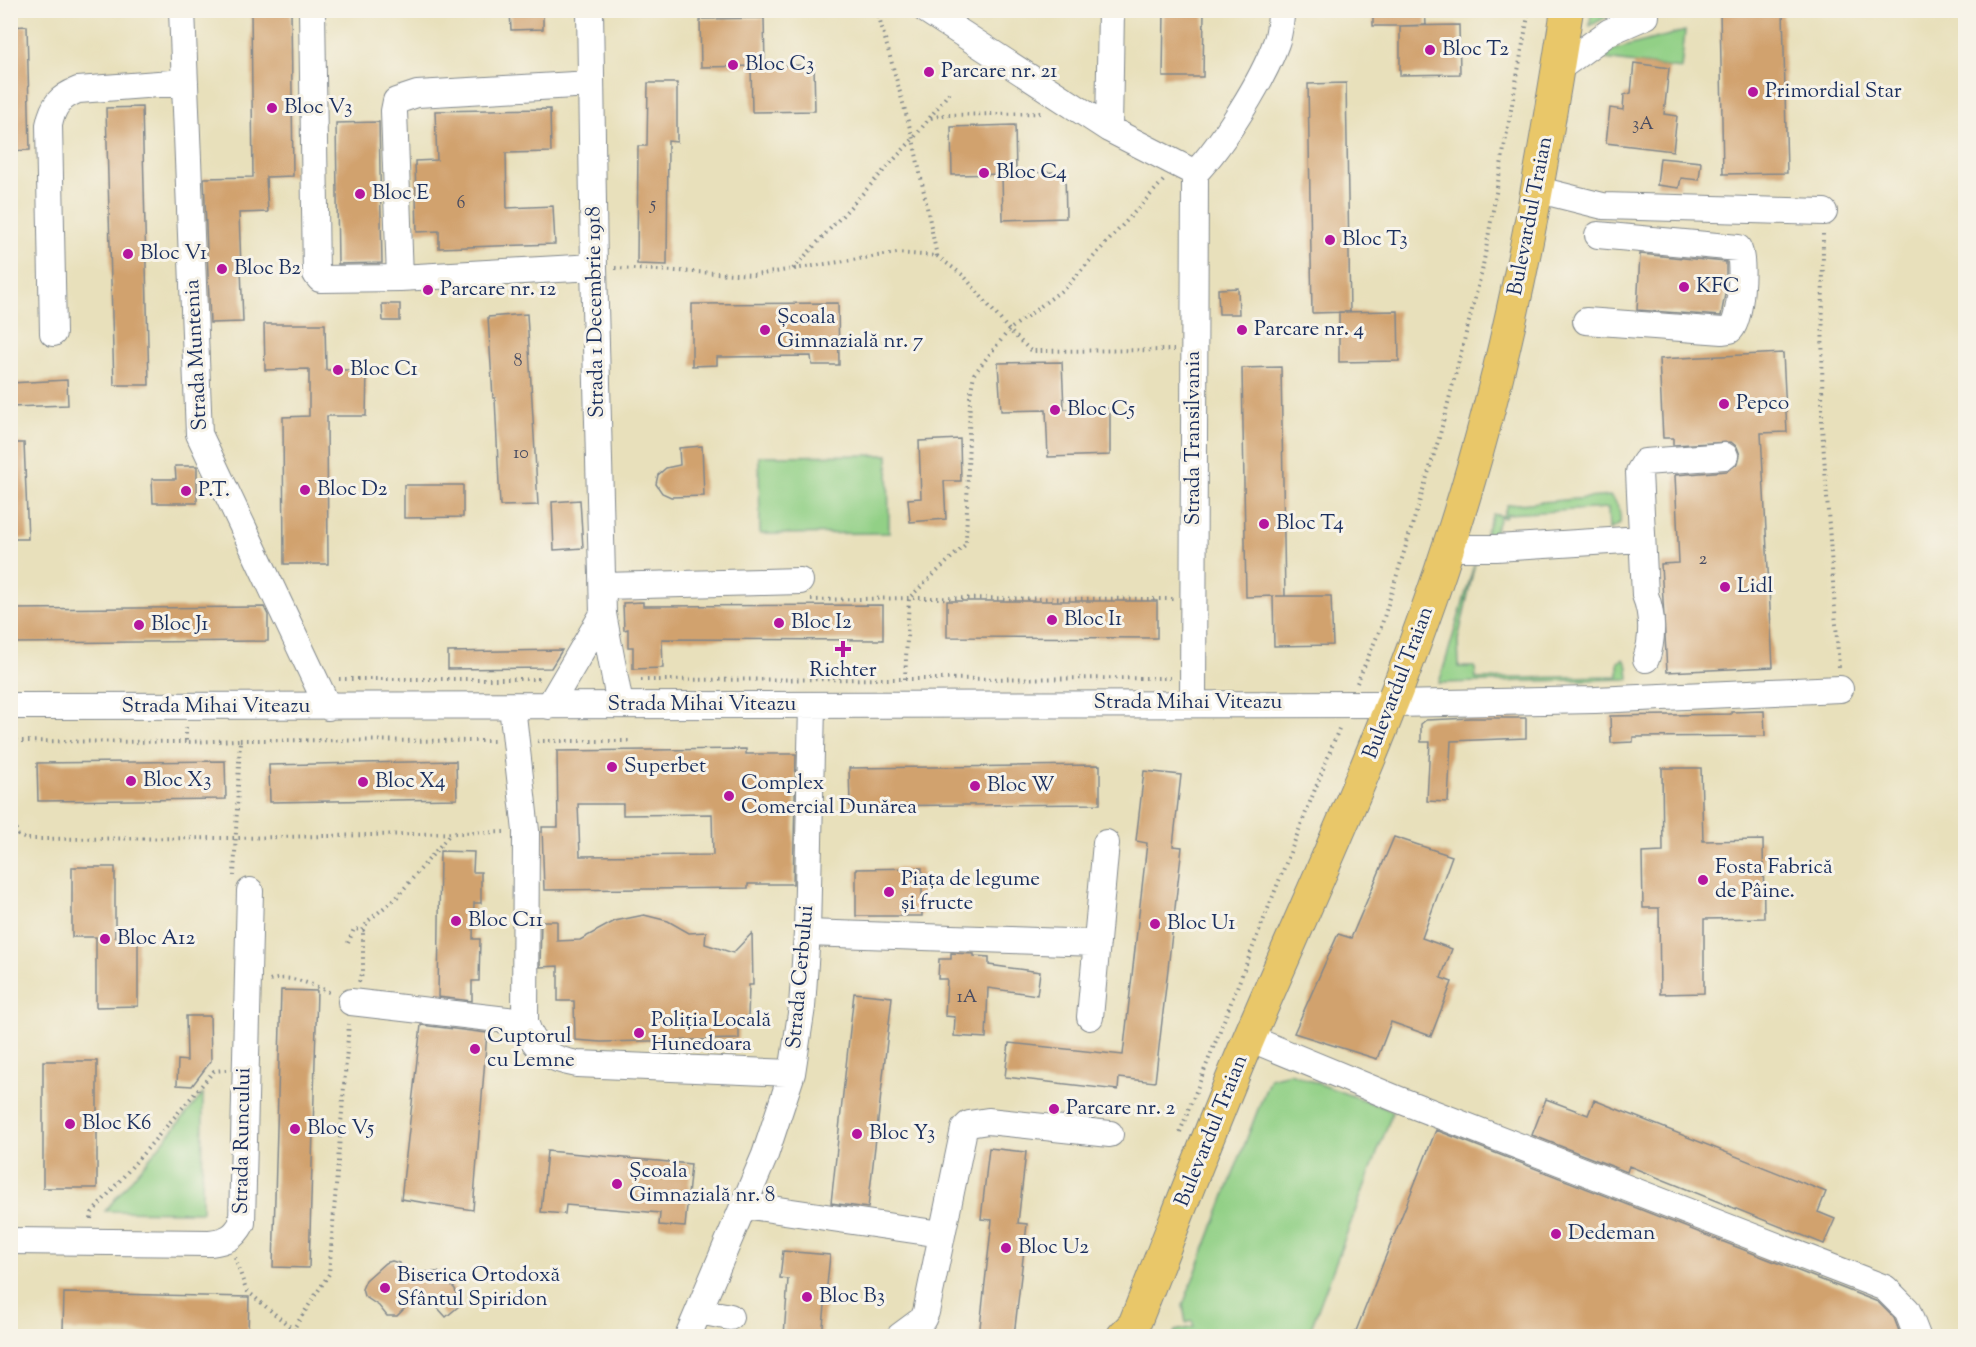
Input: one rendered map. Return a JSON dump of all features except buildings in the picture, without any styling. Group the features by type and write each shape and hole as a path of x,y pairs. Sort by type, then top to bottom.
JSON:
{"main road":[{"name":"Bulevardul Traian","path":"1131,1333 1249,1038 1394,704 1449,548 1505,340 1539,190 1567,10"}],"street":[{"name":"Strada Muntenia","path":"182,10 199,434 328,707"},
{"path":"312,10 316,274 320,279 400,278 594,267"},
{"name":"Strada 1 Decembrie 1918","path":"590,10 603,614 620,705"},
{"path":"926,10 1109,129 1186,168 1216,151 1270,58 1277,40 1282,10"},
{"path":"1109,129 1111,10"},
{"path":"1558,69 1609,32 1655,12"},
{"path":"53,333 49,125 54,106 64,96 78,90 185,82"},
{"path":"400,278 394,111 396,101 417,94 591,84"},
{"name":"Strada Transilvania","path":"1186,168 1194,350 1193,703"},
{"path":"1539,190 1603,206 1824,212"},
{"path":"1586,321 1723,331 1730,330 1737,321 1742,259 1738,248 1598,235"},
{"path":"1650,699 1646,659 1651,645 1649,605 1645,595 1638,477 1645,462 1725,456"},
{"path":"1449,548 1496,548 1642,539"},
{"path":"603,586 795,581"},
{"path":"549,706 603,614"},
{"name":"Strada Mihai Viteazu","path":"13,706 186,708 1394,704 1650,699 1840,689"},
{"name":"Strada Cerbului","path":"688,1336 765,1155 792,1072 802,1007 807,933 812,705"},
{"path":"512,706 514,741 526,831 525,1022 530,1037 541,1052 561,1061 792,1072"},
{"path":"1090,1017 1106,843"},
{"name":"Strada Runcului","path":"10,1242 210,1244 229,1240 242,1223 247,990 246,884"},
{"path":"807,933 1097,943"},
{"path":"351,1002 525,1022"},
{"path":"1249,1038 1885,1288 1907,1310 1917,1336"},
{"path":"900,1336 923,1319 926,1312 961,1135 969,1124 988,1121 1110,1134"},
{"path":"744,1205 941,1234"},
{"path":"699,1311 730,1317"}],"path":[{"path":"877,10 913,139 938,256"},
{"path":"793,269 913,139 949,93"},
{"path":"929,119 944,115 1083,112"},
{"path":"905,679 909,597 966,544 970,397 974,374 1009,330 1066,287 1130,220 1186,168"},
{"path":"1824,212 1822,427 1840,689"},
{"path":"594,267 756,275 897,254 938,256 964,276 1009,330 1031,351 1194,350"},
{"path":"795,581 791,595 798,601 909,597 1193,599"},
{"path":"616,680 1193,678"},
{"path":"315,679 564,679"},
{"path":"13,706 15,827 18,835 26,839 236,838 526,831"},
{"path":"186,708 186,742"},
{"path":"240,740 234,877 246,884"},
{"path":"13,741 633,741"},
{"path":"289,1336 329,1274 351,1002 363,972 363,930 369,921 397,897 451,834"},
{"path":"348,943 354,929 363,930"},
{"path":"247,990 278,977 307,983 351,1002"},
{"path":"91,1243 92,1213 214,1071 244,1070"},
{"path":"229,1240 246,1290 301,1336"}],"green space":[{"path":"1591,10 1617,11 1590,26"},
{"path":"1685,31 1681,69 1606,59 1608,51"},
{"path":"888,455 889,533 760,534 759,456"},
{"path":"1610,496 1620,513 1620,524 1609,530 1608,508 1507,514 1505,518 1500,517 1493,537 1484,537 1493,514 1503,516 1507,505"},
{"path":"1475,562 1458,640 1459,667 1475,667 1476,679 1618,676 1618,662 1624,659 1628,667 1629,679 1439,683"},
{"path":"1290,1073 1393,1111 1308,1336 1173,1336 1175,1331 1194,1327 1192,1321 1186,1323 1183,1305 1270,1078"},
{"path":"203,1094 202,1212 105,1211"}],"place":[{"name":"Bloc T2","path":"1430,50"},
{"name":"Bloc C3","path":"733,65"},
{"name":"Parcare nr. 21","path":"929,72"},
{"name":"Primordial Star","path":"1753,92"},
{"name":"Bloc V3","path":"272,108"},
{"name":"Bloc C4","path":"984,173"},
{"name":"Bloc E","path":"360,194"},
{"name":"Bloc T3","path":"1330,240"},
{"name":"Bloc V1","path":"128,254"},
{"name":"Bloc B2","path":"222,269"},
{"name":"KFC","path":"1684,287"},
{"name":"Parcare nr. 12","path":"428,290"},
{"name":"Școala Gimnazială nr. 7","path":"765,330"},
{"name":"Parcare nr. 4","path":"1242,330"},
{"name":"Bloc C1","path":"338,370"},
{"name":"Pepco","path":"1724,404"},
{"name":"Bloc C5","path":"1055,410"},
{"name":"Bloc D2","path":"305,490"},
{"name":"P.T.","path":"186,491"},
{"name":"Bloc T4","path":"1264,524"},
{"name":"Lidl","path":"1725,587"},
{"name":"Bloc I1","path":"1052,620"},
{"name":"Bloc I2","path":"779,623"},
{"name":"Bloc J1","path":"139,625"},
{"name":"Richter","path":"843,649"},
{"name":"Superbet","path":"612,767"},
{"name":"Bloc X3","path":"131,781"},
{"name":"Bloc X4","path":"363,782"},
{"name":"Bloc W","path":"975,786"},
{"name":"Complex Comercial Dunărea","path":"729,796"},
{"name":"Fosta Fabrică de Pâine.","path":"1703,880"},
{"name":"Piața de legume și fructe","path":"889,892"},
{"name":"Bloc C11","path":"456,921"},
{"name":"Bloc U1","path":"1155,924"},
{"name":"Bloc A12","path":"105,939"},
{"name":"Poliția Locală Hunedoara","path":"639,1033"},
{"name":"Cuptorul cu Lemne","path":"475,1049"},
{"name":"Parcare nr. 2","path":"1054,1109"},
{"name":"Bloc K6","path":"70,1124"},
{"name":"Bloc V5","path":"295,1129"},
{"name":"Bloc Y3","path":"857,1134"},
{"name":"Școala Gimnazială nr. 8","path":"617,1184"},
{"name":"Dedeman","path":"1556,1234"},
{"name":"Bloc U2","path":"1006,1248"},
{"name":"Biserica Ortodoxă Sfântul Spiridon","path":"385,1288"},
{"name":"Bloc B3","path":"807,1297"}]}
